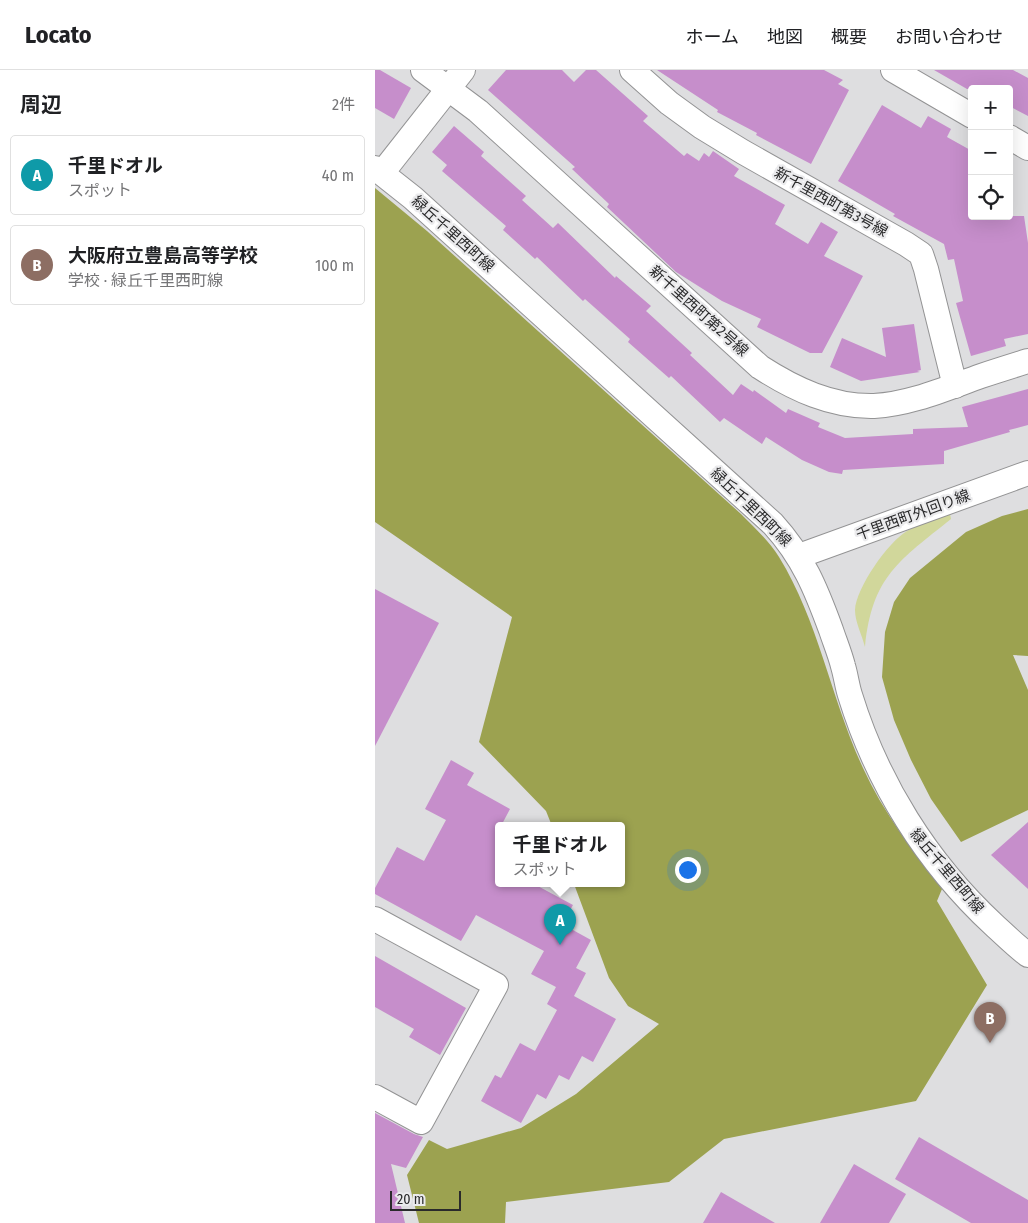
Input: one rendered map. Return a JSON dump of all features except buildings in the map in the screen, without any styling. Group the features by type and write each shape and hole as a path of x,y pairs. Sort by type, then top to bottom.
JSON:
{"street":[{"name":"新千里西町第2号線","path":"423,70 478,111 760,367 779,380 833,402 873,406 918,398 1028,361"},
{"path":"378,170 463,70"},
{"name":"新千里西町第3号線","path":"632,70 669,103 702,127 921,254 955,386"},
{"path":"893,70 968,114"},
{"path":"1013,139 1028,148"},
{"name":"緑丘千里西町線","path":"378,170 413,198 773,524 799,556 820,601 843,664 850,695 870,748 889,790 907,820 967,900 1028,955"},
{"name":"千里西町外回り線","path":"799,556 1028,473"},
{"path":"375,919 495,985 421,1122 375,1097"}],"green space":[{"path":"375,188 427,231 741,514 766,540 779,557 805,608 842,715 863,768 889,816 942,889 937,901 987,985 916,1101 724,1139 669,1182 506,1202 505,1223 419,1223 407,1175 429,1140 447,1149 521,1128 576,1094 659,1024 628,1006 609,978 575,887 625,887 625,822 550,822 546,811 479,742 512,617 375,522"},
{"path":"1028,509 1028,656 1013,655 1028,690 1028,810 961,842 931,799 911,760 894,720 882,677 885,632 894,602 910,578 966,532 1002,516"},
{"path":"950,514 951,519 903,559 882,586 874,603 865,647 857,624 855,610 861,590 874,566 891,545 907,531"}],"place":[{"name":"千里ドオル","path":"560,945"},
{"name":"大阪府立豊島高等学校","path":"990,1043"}]}
